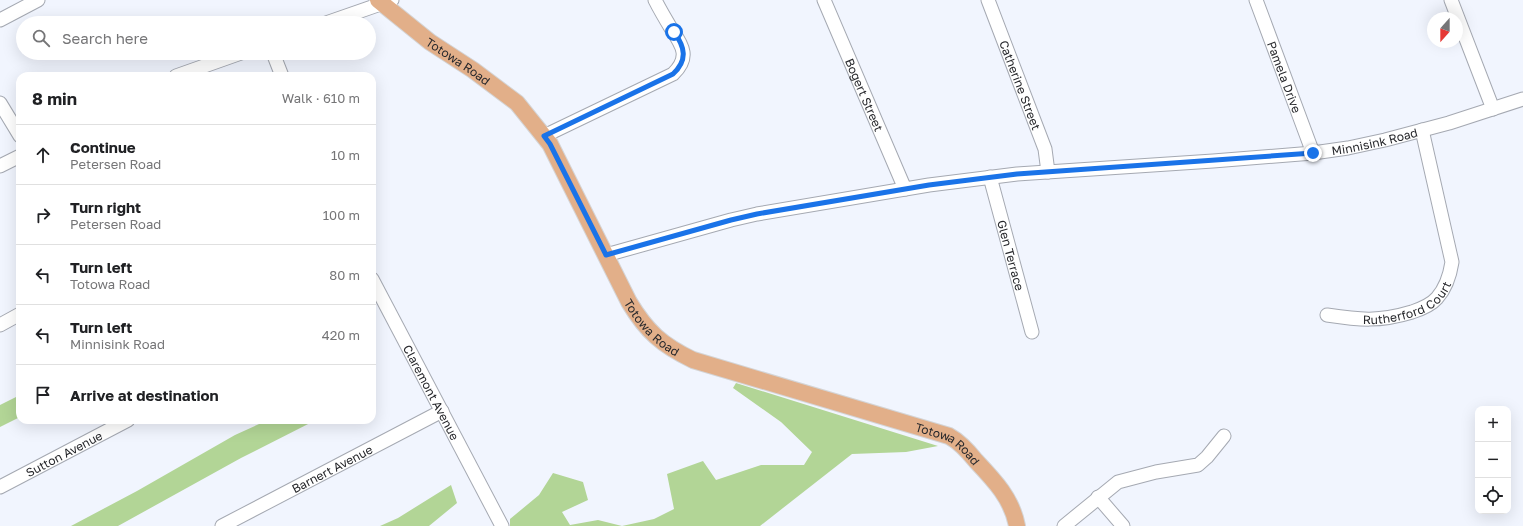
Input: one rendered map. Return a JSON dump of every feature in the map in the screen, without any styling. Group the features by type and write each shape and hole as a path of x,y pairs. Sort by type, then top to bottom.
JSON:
{"main road":[{"name":"Totowa Road","path":"384,1 430,42 473,70 517,103 544,136 550,144 640,320 652,334 673,350 693,360 949,436 958,441 998,484 1015,514 1017,526"}],"street":[{"path":"0,20 38,0"},
{"path":"544,136 673,74 679,68 683,50 681,42 654,0"},
{"name":"Bogert Street","path":"824,0 905,189"},
{"name":"Catherine Street","path":"988,0 1045,149 1048,172"},
{"name":"Pamela Drive","path":"1256,0 1313,153"},
{"path":"1451,0 1493,109"},
{"path":"344,16 384,1"},
{"path":"187,72 221,60"},
{"path":"276,60 280,72"},
{"name":"Minnisink Road","path":"606,255 731,220 788,208 905,189 1048,172 1313,153 1348,148 1422,130 1523,99"},
{"path":"0,103 16,129"},
{"name":"Rutherford Court","path":"1327,315 1352,319 1375,320 1406,314 1419,310 1436,300 1447,282 1452,262 1422,130"},
{"path":"0,166 16,158"},
{"name":"Glen Terrace","path":"990,178 1032,332"},
{"name":"Claremont Avenue","path":"376,291 442,411 502,526"},
{"path":"0,324 16,316"},
{"name":"Barnert Avenue","path":"222,526 442,411"},
{"name":"Sutton Avenue","path":"0,487 120,424"},
{"path":"1064,526 1118,482 1130,478 1198,465 1207,458 1224,436"},
{"path":"1098,497 1123,526"}],"green space":[{"path":"736,383 938,446 906,452 852,454 760,526 622,526 654,519 674,509 667,474 703,461 716,480 761,465 804,465 812,452 781,422 733,388"},
{"path":"16,397 16,419 0,427 0,405"},
{"path":"259,424 308,424 241,458 118,526 71,526 137,491 235,435"},
{"path":"553,473 583,482 588,500 562,512 570,525 598,520 622,526 510,526 510,519 539,495"},
{"path":"451,485 457,503 429,526 380,526 398,518"}],"route":[{"path":"674,32 681,42 683,50 679,68 673,74 544,136 550,144 606,255 757,214 929,185 1017,174 1313,153"}]}
